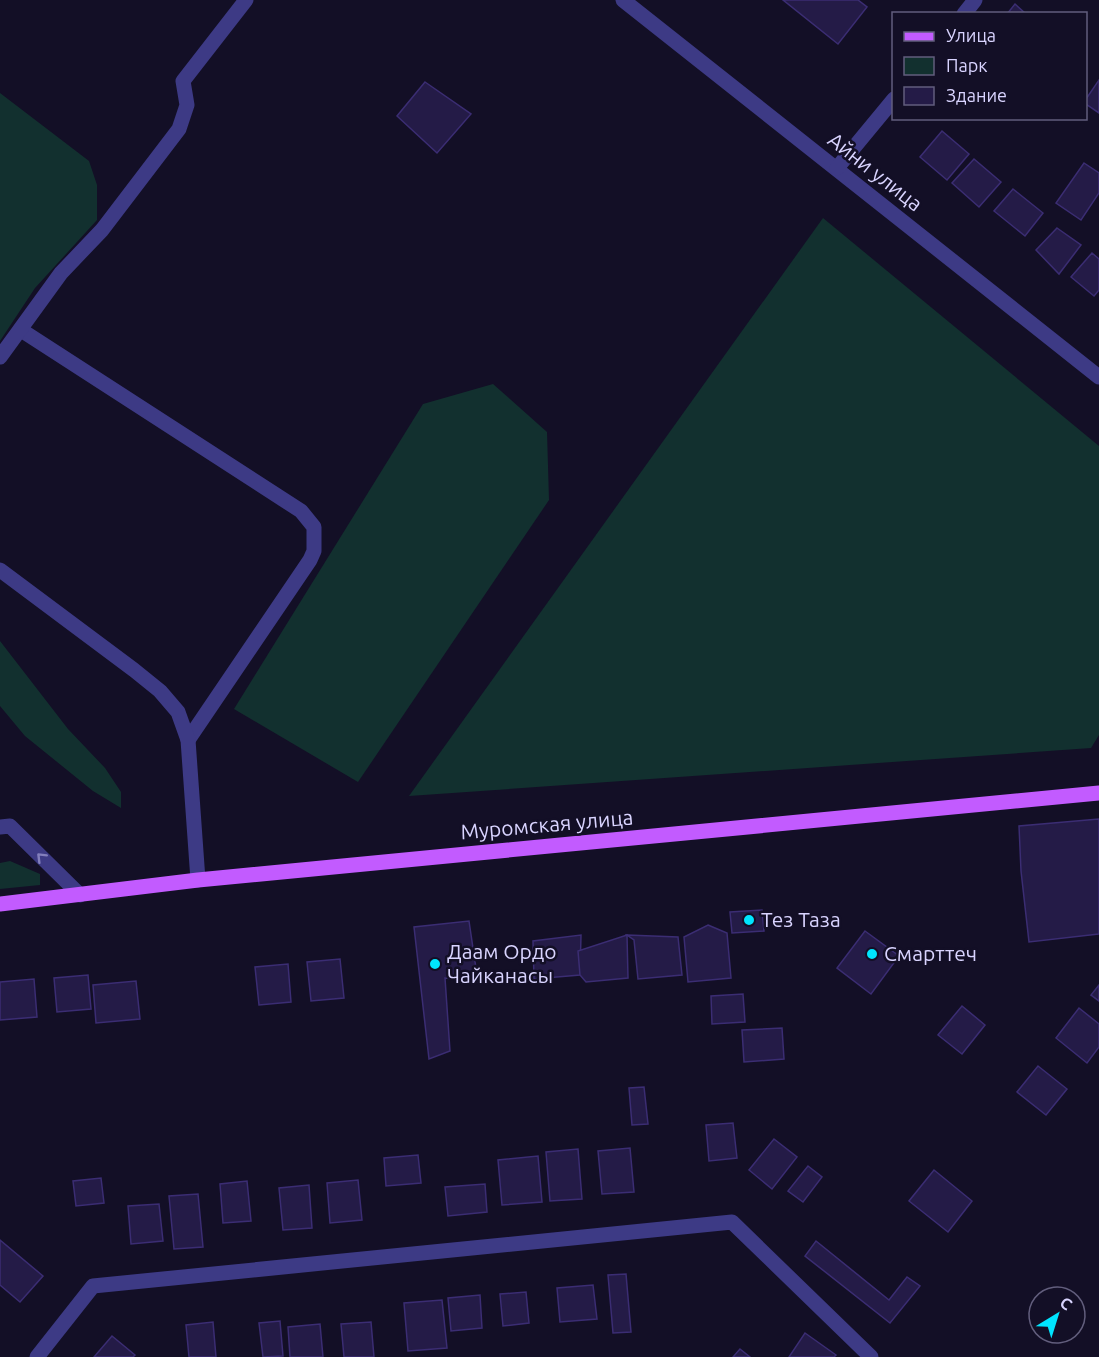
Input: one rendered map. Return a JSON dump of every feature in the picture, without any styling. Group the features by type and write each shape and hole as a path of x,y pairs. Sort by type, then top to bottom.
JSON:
{"main road":[{"name":"Муромская улица","path":"0,904 198,880 1099,793"}],"street":[{"path":"0,357 61,273 102,230 179,129 187,105 183,81 246,0"},
{"name":"Айни улица","path":"623,0 1099,377"},
{"path":"966,12 975,0"},
{"path":"837,168 892,101"},
{"path":"21,330 301,511 314,526 314,551 310,561 188,740"},
{"path":"0,570 134,670 160,692 178,712 188,740 198,880"},
{"path":"3,823 80,895"},
{"path":"37,1357 93,1287 732,1222 871,1357"}],"green space":[{"path":"0,93 89,161 97,185 97,220 35,288 0,341"},
{"path":"823,218 1099,446 1099,735 1091,748 409,796"},
{"path":"493,384 547,432 549,500 358,782 234,709 423,404"},
{"path":"0,641 68,729 105,768 121,792 121,808 93,791 25,736 0,706"},
{"path":"10,861 40,874 40,885 0,889 0,863"}],"building":[{"path":"783,0 858,0 867,7 838,44"},
{"path":"1015,4 1024,12 1009,12"},
{"path":"1099,80 1099,113 1087,105 1087,98"},
{"path":"425,82 471,114 437,153 397,116"},
{"path":"942,131 969,154 947,180 920,157"},
{"path":"974,159 1001,182 979,207 952,183"},
{"path":"1084,163 1099,173 1099,193 1081,220 1056,203"},
{"path":"1013,189 1043,213 1025,236 994,211"},
{"path":"1057,228 1081,245 1059,274 1036,250"},
{"path":"1092,253 1099,259 1099,290 1094,296 1071,277"},
{"path":"1099,819 1099,934 1029,942 1021,871 1019,826"},
{"path":"762,910 764,931 732,933 730,912"},
{"path":"469,921 478,982 445,978 450,1051 429,1059 414,927"},
{"path":"708,925 727,933 731,978 688,982 684,937"},
{"path":"865,931 899,956 871,994 837,968"},
{"path":"581,935 580,975 534,979 533,941"},
{"path":"627,935 628,978 586,982 580,975 578,951"},
{"path":"627,935 678,937 682,975 638,979 634,940"},
{"path":"340,959 344,998 311,1001 307,962"},
{"path":"288,964 291,1002 259,1005 255,967"},
{"path":"88,975 91,1009 57,1012 54,978"},
{"path":"34,979 37,1017 0,1020 0,982"},
{"path":"136,981 140,1019 96,1023 93,985"},
{"path":"1099,985 1099,1001 1091,995"},
{"path":"743,994 745,1022 712,1024 711,996"},
{"path":"962,1006 985,1025 962,1054 938,1035"},
{"path":"1079,1008 1099,1024 1099,1047 1087,1063 1056,1038"},
{"path":"782,1028 784,1059 744,1062 742,1030"},
{"path":"1038,1066 1067,1089 1046,1115 1017,1092"},
{"path":"644,1087 648,1124 632,1125 629,1088"},
{"path":"733,1123 737,1158 709,1161 706,1125"},
{"path":"774,1139 797,1157 772,1189 749,1170"},
{"path":"630,1148 634,1192 602,1194 598,1151"},
{"path":"578,1149 582,1199 550,1201 546,1152"},
{"path":"418,1155 421,1183 386,1186 384,1158"},
{"path":"538,1156 542,1202 502,1205 498,1160"},
{"path":"808,1166 822,1177 803,1202 788,1191"},
{"path":"934,1170 972,1201 948,1232 909,1201"},
{"path":"101,1178 104,1203 76,1206 73,1181"},
{"path":"358,1180 362,1220 330,1223 327,1183"},
{"path":"247,1181 251,1221 223,1223 220,1184"},
{"path":"485,1184 487,1212 448,1216 445,1187"},
{"path":"309,1185 312,1228 283,1230 279,1188"},
{"path":"198,1194 203,1247 174,1249 169,1196"},
{"path":"159,1204 163,1241 131,1244 128,1206"},
{"path":"0,1240 43,1276 20,1302 0,1285"},
{"path":"816,1241 889,1300 907,1277 920,1286 890,1323 805,1256"},
{"path":"626,1274 631,1332 613,1333 608,1275"},
{"path":"593,1285 597,1319 560,1322 557,1288"},
{"path":"526,1292 529,1323 503,1326 500,1294"},
{"path":"480,1295 482,1328 451,1331 448,1298"},
{"path":"442,1300 447,1348 408,1351 404,1303"},
{"path":"280,1321 283,1356 263,1357 259,1323"},
{"path":"213,1322 216,1357 189,1357 186,1325"},
{"path":"371,1322 374,1357 344,1357 341,1324"},
{"path":"320,1324 323,1357 290,1357 288,1327"},
{"path":"805,1333 836,1355 834,1357 789,1357"},
{"path":"112,1336 135,1355 133,1357 94,1357"},
{"path":"740,1349 750,1357 733,1357"}],"place":[{"name":"Тез Таза","path":"749,920"},
{"name":"Смарттеч","path":"872,954"},
{"name":"Даам Ордо Чайканасы","path":"435,964"}]}
